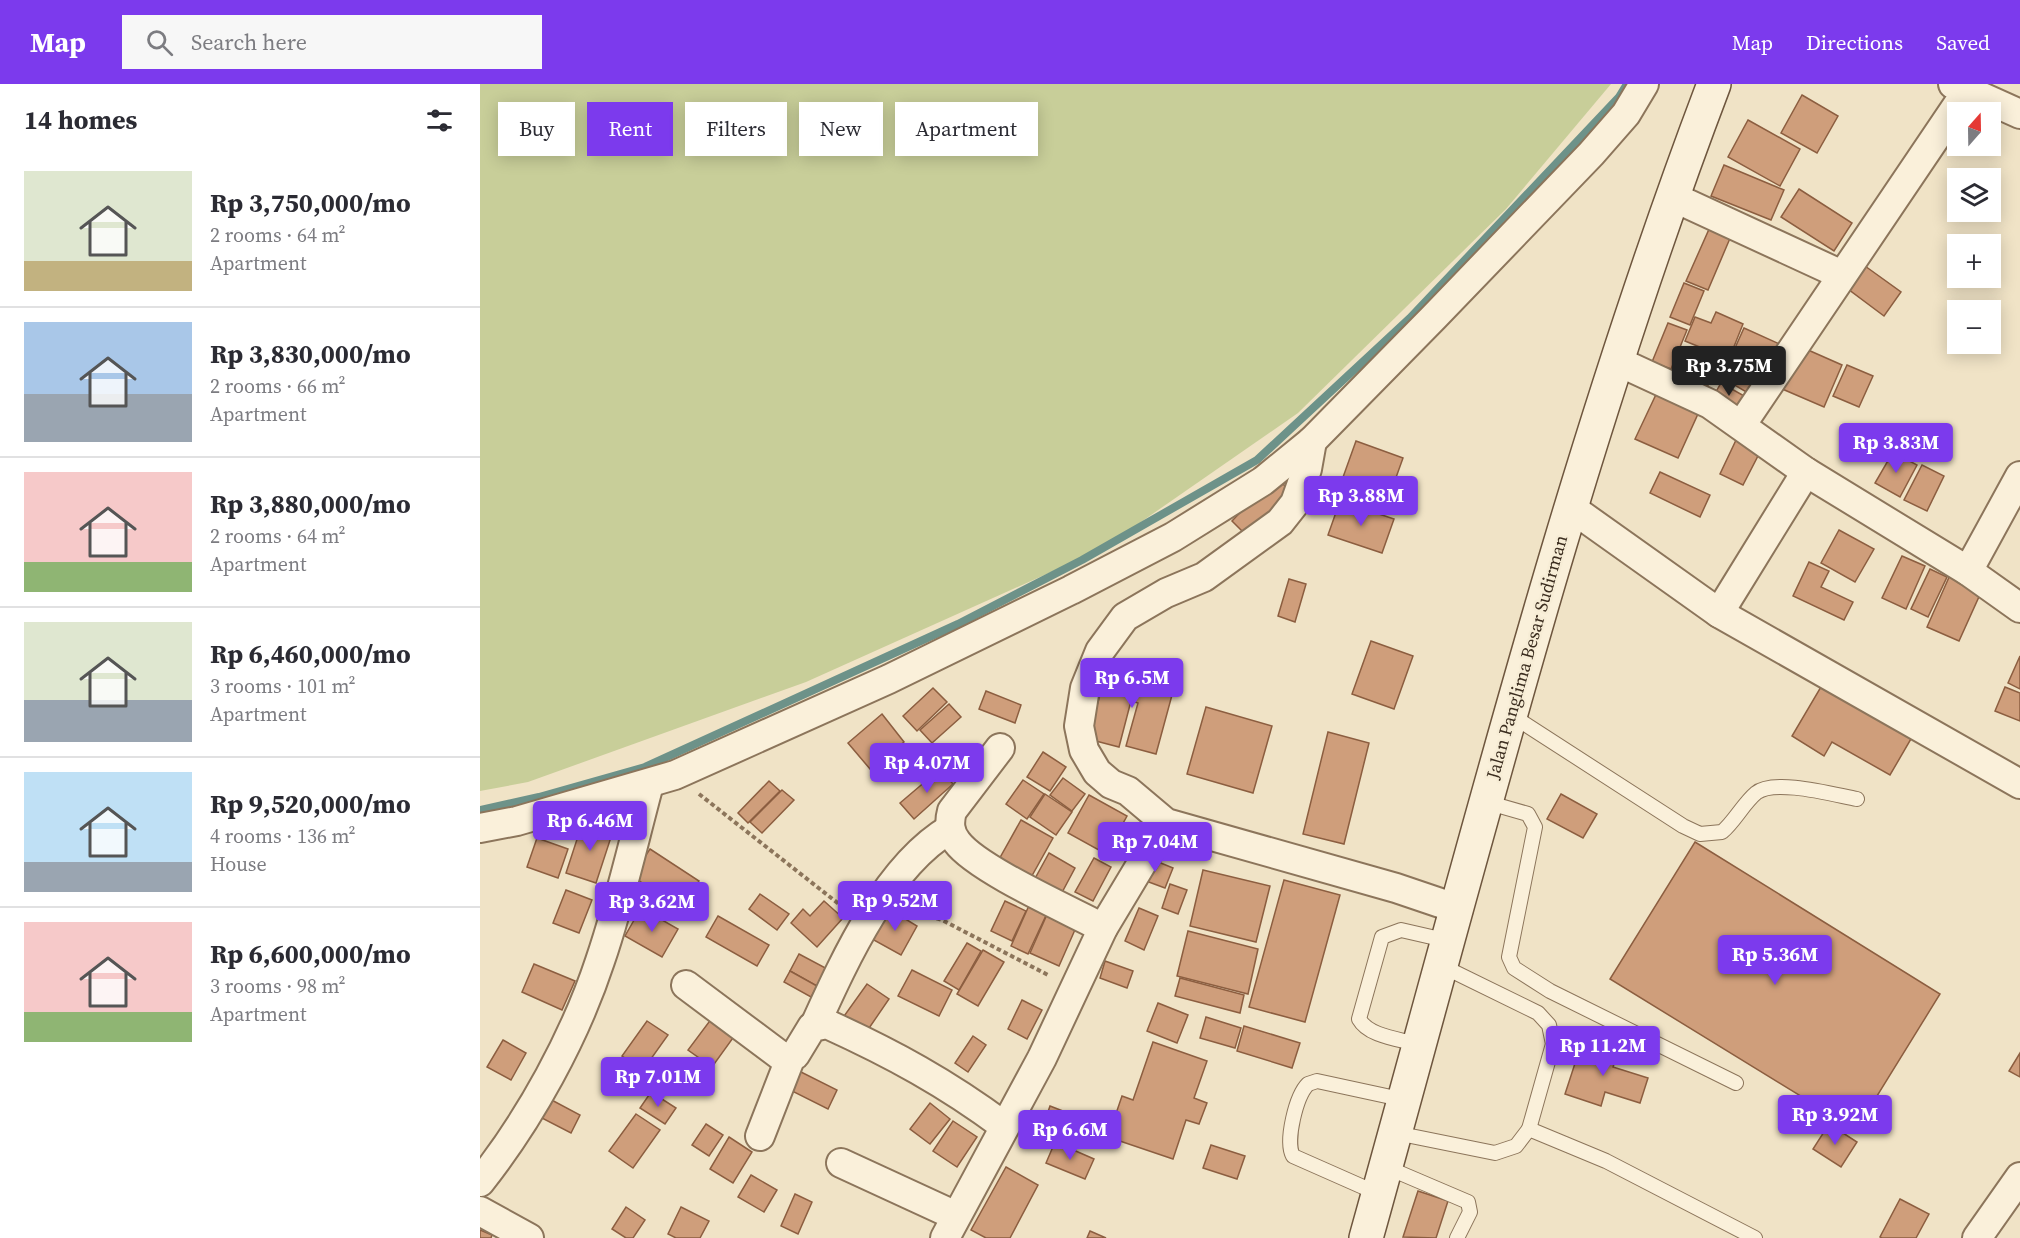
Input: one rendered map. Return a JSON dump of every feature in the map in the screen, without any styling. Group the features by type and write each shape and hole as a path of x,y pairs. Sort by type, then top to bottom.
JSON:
{"main road":[{"name":"Jalan Panglima Besar Sudirman","path":"1366,1238 1570,507 1617,361 1714,84"}],"street":[{"path":"480,828 517,821 675,775 889,679 1173,537 1263,481 1312,441 1591,154 1626,114 1644,84"},
{"path":"1742,424 1842,275 1960,87 2020,114"},
{"path":"1673,197 1842,275"},
{"path":"1617,361 1710,404 1742,424 1806,472 1968,571 2020,608"},
{"path":"1312,441 1307,469 1295,503 1280,522 1204,577 1166,593 1125,617 1100,651 1085,688 1079,726 1084,750 1097,772 1110,784 1128,791 1167,823 1396,888 1458,909"},
{"path":"1719,613 1806,472"},
{"path":"1968,571 2020,476"},
{"path":"1570,507 1719,613 2020,784"},
{"path":"1000,748 952,811 950,829 957,842 971,856 1103,928"},
{"path":"480,1182 523,1120 575,1024 600,961 649,784"},
{"path":"841,1163 951,1227 1042,1058 1103,928 1167,823"},
{"path":"760,1136 790,1059 815,1025 887,887 920,851 950,829"},
{"path":"686,985 785,1059 790,1059"},
{"path":"815,1025 827,1024 918,1068 954,1089 1004,1126"},
{"path":"1978,1238 2020,1177"},
{"path":"480,1211 529,1238"}],"lane":[{"path":"1511,715 1683,826 1700,834 1722,832 1755,794 1767,788 1789,788 1857,799"},
{"path":"1486,802 1528,814 1535,827 1509,957 1514,968 1551,991 1736,1083"},
{"path":"1396,1133 1495,1153 1516,1146 1529,1129 1553,1044 1549,1025 1538,1013 1445,953 1401,930 1382,937 1359,1019 1364,1027 1420,1045"},
{"path":"1405,1100 1317,1081 1308,1084 1300,1097 1289,1140 1293,1156 1467,1202 1470,1212 1456,1238"},
{"path":"1529,1129 1616,1166 1755,1238"}],"green space":[{"path":"480,84 1611,84 1506,209 1298,413 1102,549 806,682 528,782 480,791"}],"building":[{"path":"1802,95 1838,116 1817,153 1781,133"},
{"path":"1748,120 1800,149 1780,186 1728,157"},
{"path":"1724,165 1784,190 1771,220 1711,196"},
{"path":"1799,189 1852,223 1834,251 1781,217"},
{"path":"1710,227 1731,236 1708,290 1686,281"},
{"path":"1865,266 1901,292 1884,316 1848,289"},
{"path":"1684,283 1704,291 1690,325 1670,317"},
{"path":"1716,312 1743,324 1729,359 1685,341 1695,317 1711,323"},
{"path":"1668,323 1687,330 1671,369 1652,362"},
{"path":"1744,328 1784,346 1771,376 1730,359"},
{"path":"1799,346 1842,365 1824,407 1780,388"},
{"path":"1685,348 1718,360 1706,390 1674,378"},
{"path":"1728,363 1761,382 1753,396 1721,377"},
{"path":"1847,365 1873,376 1859,407 1833,396"},
{"path":"1721,383 1746,397 1737,411 1713,397"},
{"path":"1660,386 1702,405 1678,458 1635,439"},
{"path":"1737,438 1761,450 1743,485 1720,474"},
{"path":"1356,441 1403,458 1389,497 1342,480"},
{"path":"1893,452 1917,465 1900,497 1875,483"},
{"path":"1922,465 1944,476 1927,511 1904,500"},
{"path":"1660,472 1710,495 1700,517 1650,493"},
{"path":"1275,476 1293,494 1249,538 1232,521"},
{"path":"1340,501 1394,519 1382,553 1328,535"},
{"path":"1839,530 1874,549 1855,582 1821,563"},
{"path":"1902,556 1925,566 1906,609 1882,598"},
{"path":"1809,562 1829,571 1821,587 1853,602 1844,620 1793,596"},
{"path":"1930,569 1947,577 1928,617 1911,609"},
{"path":"1950,575 1982,590 1959,641 1927,627"},
{"path":"1289,579 1306,584 1295,622 1278,616"},
{"path":"1371,641 1413,656 1394,709 1352,694"},
{"path":"2020,656 2020,689 2008,683"},
{"path":"1108,665 1175,684 1156,754 1126,746 1138,703 1131,701 1119,747 1088,739"},
{"path":"1825,680 1915,732 1890,775 1832,742 1824,756 1792,736"},
{"path":"2005,687 2020,693 2020,721 1995,711"},
{"path":"933,688 947,702 917,731 903,716"},
{"path":"986,691 1021,705 1015,723 979,709"},
{"path":"949,704 961,717 932,743 920,730"},
{"path":"1206,707 1272,726 1253,793 1187,774"},
{"path":"882,714 904,742 870,769 848,743"},
{"path":"1328,732 1369,743 1344,844 1303,834"},
{"path":"1043,752 1066,767 1050,791 1027,777"},
{"path":"940,769 953,784 914,819 900,803"},
{"path":"1063,778 1085,794 1072,811 1050,795"},
{"path":"1023,780 1044,794 1027,819 1006,804"},
{"path":"769,781 780,791 748,823 738,813"},
{"path":"782,790 794,800 762,833 750,822"},
{"path":"1045,794 1072,812 1056,835 1030,817"},
{"path":"1561,794 1597,814 1583,838 1547,819"},
{"path":"1089,795 1127,816 1106,854 1068,833"},
{"path":"1021,820 1053,838 1029,881 997,863"},
{"path":"583,821 613,831 596,883 566,873"},
{"path":"537,838 568,849 558,878 527,867"},
{"path":"1695,842 1940,994 1856,1130 1610,979"},
{"path":"650,849 699,881 680,908 632,876"},
{"path":"1049,853 1075,868 1059,898 1032,884"},
{"path":"1146,857 1173,868 1165,888 1138,878"},
{"path":"1094,858 1111,867 1093,901 1075,892"},
{"path":"1203,870 1270,886 1256,942 1190,926"},
{"path":"1284,880 1340,895 1305,1022 1249,1007"},
{"path":"1170,884 1187,890 1178,914 1162,908"},
{"path":"566,890 592,900 579,933 553,923"},
{"path":"760,894 789,914 777,930 749,909"},
{"path":"824,901 843,918 817,947 791,923 803,909 810,916"},
{"path":"1005,901 1026,911 1012,941 991,931"},
{"path":"1031,901 1049,909 1028,954 1011,946"},
{"path":"641,908 678,929 662,957 625,936"},
{"path":"1139,908 1158,916 1144,950 1125,941"},
{"path":"889,909 917,926 901,955 872,939"},
{"path":"1049,910 1078,923 1059,966 1030,953"},
{"path":"718,916 769,945 757,966 706,937"},
{"path":"1188,931 1258,949 1248,994 1177,976"},
{"path":"967,943 981,951 959,990 944,981"},
{"path":"983,950 1004,962 978,1006 957,994"},
{"path":"799,954 833,972 824,990 790,971"},
{"path":"1105,961 1133,971 1127,988 1100,978"},
{"path":"534,964 575,981 562,1010 522,992"},
{"path":"912,970 952,990 939,1016 898,996"},
{"path":"790,971 817,986 811,997 784,982"},
{"path":"1180,978 1244,995 1240,1013 1175,996"},
{"path":"867,984 889,999 865,1034 842,1019"},
{"path":"1022,1000 1042,1010 1027,1039 1008,1029"},
{"path":"1158,1003 1188,1015 1177,1043 1147,1031"},
{"path":"715,1014 738,1031 712,1067 688,1050"},
{"path":"1206,1017 1241,1028 1235,1048 1200,1038"},
{"path":"647,1021 668,1035 643,1070 622,1056"},
{"path":"1244,1026 1300,1043 1292,1068 1237,1051"},
{"path":"973,1036 986,1045 968,1072 955,1063"},
{"path":"503,1040 526,1053 511,1080 487,1067"},
{"path":"1153,1042 1207,1061 1194,1098 1207,1103 1199,1124 1186,1120 1173,1159 1108,1137 1122,1096 1133,1100"},
{"path":"1582,1042 1618,1053 1613,1067 1648,1078 1640,1103 1605,1092 1601,1106 1565,1094"},
{"path":"2020,1053 2020,1077 2009,1071"},
{"path":"797,1070 837,1090 828,1109 788,1089"},
{"path":"651,1092 676,1108 665,1124 640,1108"},
{"path":"546,1097 580,1115 571,1133 536,1115"},
{"path":"930,1103 950,1119 930,1144 910,1129"},
{"path":"1050,1106 1104,1127 1098,1144 1044,1123"},
{"path":"636,1114 660,1130 633,1168 609,1151"},
{"path":"953,1121 977,1137 957,1167 933,1151"},
{"path":"706,1124 723,1135 709,1156 692,1145"},
{"path":"1829,1124 1857,1142 1841,1167 1813,1149"},
{"path":"729,1137 752,1152 733,1183 710,1169"},
{"path":"1055,1142 1094,1159 1085,1179 1046,1163"},
{"path":"1211,1145 1245,1156 1237,1179 1203,1168"},
{"path":"1006,1167 1038,1185 1010,1238 986,1238 971,1230"},
{"path":"751,1175 777,1190 764,1212 738,1197"},
{"path":"1418,1191 1448,1201 1436,1238 1403,1237"},
{"path":"795,1194 812,1202 798,1234 781,1226"},
{"path":"1900,1199 1929,1214 1916,1238 1882,1238 1880,1237"},
{"path":"626,1207 645,1220 633,1238 626,1238 612,1229"},
{"path":"681,1207 709,1221 700,1238 676,1238 668,1234"},
{"path":"480,1230 492,1235 491,1238 480,1238"},
{"path":"1090,1231 1106,1238 1087,1238"}],"waterway":[{"path":"480,810 539,797 645,767 958,624 1082,560 1257,460 1410,318 1619,97 1627,84"}]}
